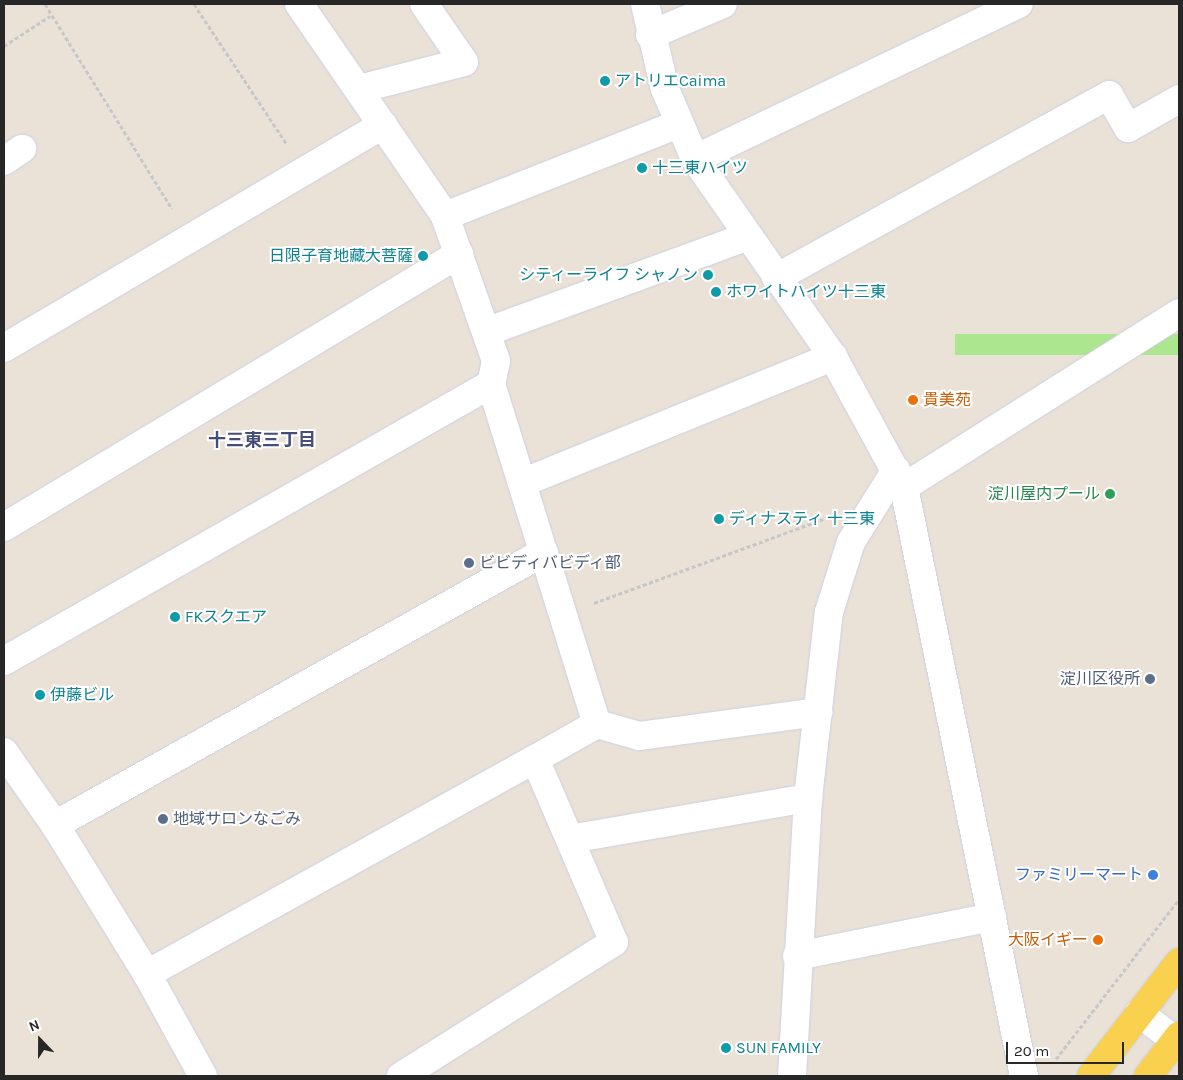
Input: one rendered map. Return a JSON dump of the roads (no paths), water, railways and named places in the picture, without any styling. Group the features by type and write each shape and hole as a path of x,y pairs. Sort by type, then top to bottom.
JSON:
{"main road":[{"path":"1091,1076 1179,962"},
{"path":"1148,1076 1178,1040"}],"street":[{"path":"299,4 445,216 496,361 491,384 597,724"},
{"path":"359,89 464,62 424,4"},
{"path":"645,4 650,35 678,124 695,159 746,237 833,356 900,479 1024,1076"},
{"path":"650,35 724,4"},
{"path":"695,159 1019,4"},
{"path":"776,278 1109,95 1128,128 1179,99"},
{"path":"445,216 678,124"},
{"path":"4,348 383,125"},
{"path":"486,332 746,237"},
{"path":"4,527 459,254"},
{"path":"792,1076 797,956 808,798 834,588 851,542 874,500 900,479 1179,313"},
{"path":"522,483 833,356"},
{"path":"4,661 491,384"},
{"path":"55,825 544,552"},
{"path":"147,974 597,724 639,736 818,712"},
{"path":"4,752 55,825 147,974 203,1076"},
{"path":"401,1076 614,942 535,759"},
{"path":"570,839 808,798"},
{"path":"797,956 992,917"},
{"path":"1139,1013 1178,1040"}],"place":[{"name":"アトリエCaima","path":"605,81"},
{"name":"十三東ハイツ","path":"642,168"},
{"name":"日限子育地藏大菩薩","path":"423,256"},
{"name":"シティーライフ シャノン","path":"708,275"},
{"name":"ホワイトハイツ十三東","path":"716,292"},
{"name":"貴美苑","path":"913,400"},
{"name":"淀川屋内プール","path":"1110,494"},
{"name":"ディナスティ 十三東","path":"719,519"},
{"name":"ビビディバビディ部","path":"469,563"},
{"name":"FKスクエア","path":"175,617"},
{"name":"淀川区役所","path":"1150,679"},
{"name":"伊藤ビル","path":"40,695"},
{"name":"地域サロンなごみ","path":"163,819"},
{"name":"ファミリーマート","path":"1153,875"},
{"name":"大阪イギー","path":"1098,940"},
{"name":"SUN FAMILY","path":"726,1048"}],"district":[{"name":"十三東三丁目","path":"262,440"}]}
